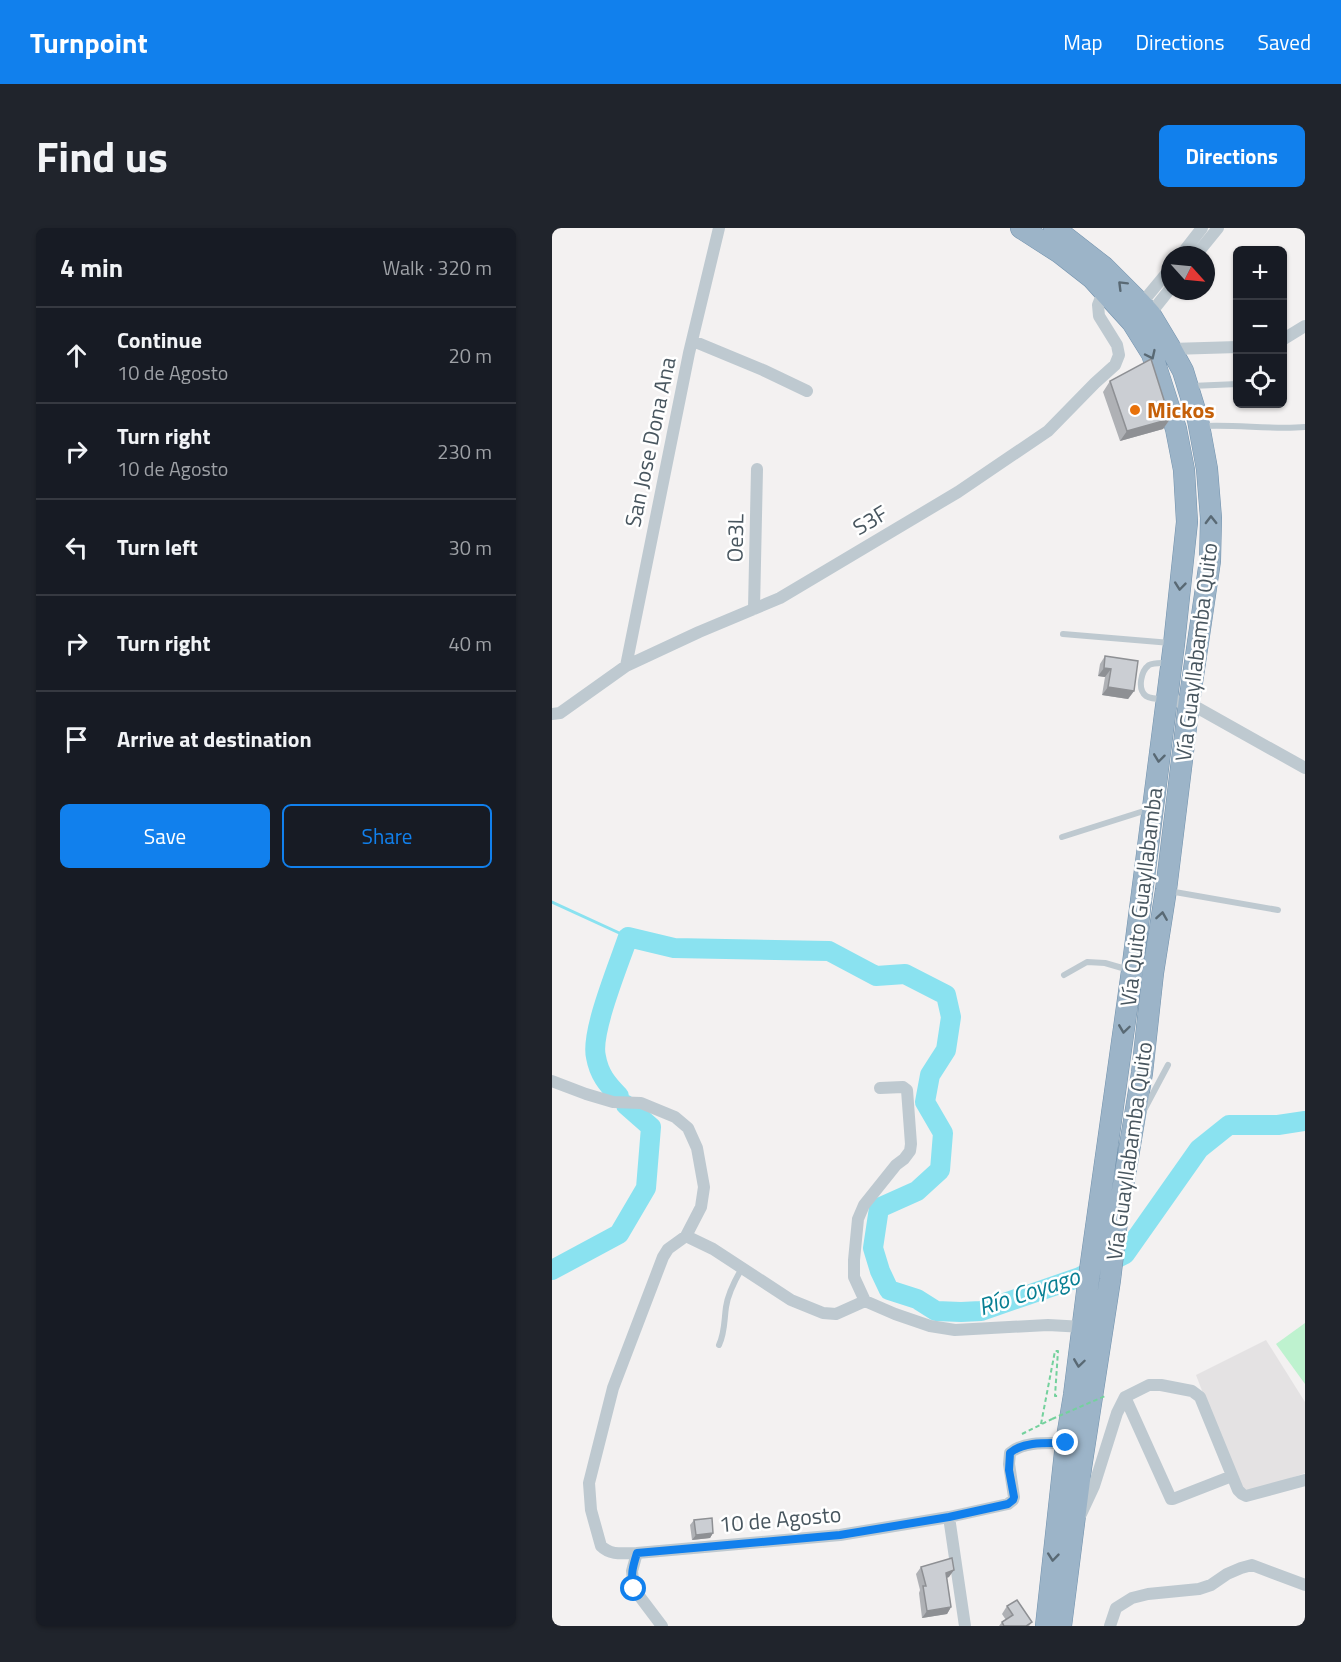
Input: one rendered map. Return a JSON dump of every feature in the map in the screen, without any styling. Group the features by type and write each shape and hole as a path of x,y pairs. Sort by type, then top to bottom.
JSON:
{"highway":[{"name":"Vía Quito Guayllabamba","path":"1021,228 1060,253 1092,278 1132,322 1152,354 1176,429 1184,470 1187,522 1153,807 1143,972 1095,1236 1066,1443 1046,1626"},
{"name":"Vía Guayllabamba Quito","path":"1054,228 1104,267 1146,309 1183,371 1200,427 1207,469 1211,518 1210,561 1189,703 1166,890 1143,972 1142,1073 1116,1229 1081,1468 1061,1626"}],"street":[{"name":"San Jose Dona Ana","path":"626,666 693,341 719,228"},
{"path":"1188,246 1202,228"},
{"path":"1203,246 1218,228"},
{"path":"1146,309 1161,284"},
{"name":"S3F","path":"552,714 560,713 626,666 780,598 958,492 1048,430 1115,365 1119,356 1117,345 1099,316 1098,305 1104,290"},
{"path":"1146,309 1161,296"},
{"path":"1287,337 1305,326"},
{"path":"693,341 764,370 807,391"},
{"path":"1171,349 1233,347"},
{"name":"Oe3L","path":"754,609 757,469"},
{"path":"1167,699 1189,703 1305,768"},
{"path":"552,1081 613,1102 641,1102 675,1117 688,1128 697,1148 704,1187 701,1208 686,1236 713,1249 791,1300 823,1313 836,1314 865,1301"},
{"path":"880,1088 903,1087 907,1090 911,1144 910,1151 864,1205 858,1219 854,1277 865,1301 930,1326 955,1330 1048,1325 1084,1327"},
{"name":"10 de Agosto","path":"686,1236 668,1249 663,1257 613,1388 590,1483 591,1510 601,1546 605,1550 612,1553 637,1553 840,1535 949,1517 1008,1504 1014,1497 1009,1470 1010,1453 1019,1447 1066,1443"},
{"path":"1072,1534 1094,1486 1111,1429 1125,1397 1149,1385 1192,1391 1200,1397 1238,1490 1242,1494 1246,1496 1305,1480"},
{"path":"1125,1397 1171,1499 1232,1476"},
{"path":"949,1517 965,1626"},
{"path":"637,1553 632,1571 634,1589 662,1626"},
{"path":"1110,1626 1116,1608 1132,1598 1148,1594 1199,1589 1211,1585 1240,1568 1252,1565 1305,1585"}],"lane":[{"path":"1187,386 1233,384"},
{"path":"1200,427 1285,429 1305,427"},
{"path":"1063,634 1173,653"},
{"path":"1167,699 1148,697 1140,685 1143,671 1148,666 1158,663 1173,653"},
{"path":"1062,837 1141,813 1153,807"},
{"path":"1166,890 1278,910"},
{"path":"1064,975 1087,962 1105,963 1143,972"},
{"path":"1132,1134 1168,1065"},
{"path":"719,1345 724,1334 726,1305 735,1279 742,1268"}],"path":[{"path":"1041,1424 1054,1351 1058,1351 1055,1396 1074,1395"},
{"path":"1052,1419 1105,1396"}],"shaded area":[{"path":"1266,1340 1305,1402 1305,1473 1246,1494 1240,1490 1196,1375"}],"green space":[{"path":"1305,1323 1305,1384 1276,1344"}],"building":[{"name":"Mickos","path":"1151,359 1170,419 1127,431 1110,381"},
{"path":"1105,656 1138,661 1134,691 1108,687 1111,669 1104,668"},
{"path":"712,1518 713,1533 696,1535 694,1520"},
{"path":"952,1558 954,1570 946,1573 951,1607 927,1611 923,1586 926,1586 921,1567"},
{"path":"1017,1600 1032,1622 1026,1626 1004,1626 1002,1622 1013,1615 1007,1606"}],"waterway":[{"path":"552,902 628,937"},
{"name":"Río Coyago","path":"619,1096 601,1074 595,1046 601,1016 628,937 674,948 829,951 876,976 905,974 946,995 951,1017 946,1050 930,1075 925,1102 943,1133 940,1170 917,1191 879,1208 873,1248 889,1290 917,1299 936,1311 961,1312 981,1311 1080,1277 1125,1254 1199,1149 1229,1125 1278,1125 1305,1121"},
{"name":"Río Coyago","path":"552,1270 619,1234 646,1188 651,1127 626,1105"}],"place":[{"name":"Mickos","path":"1135,410"}],"route":[{"path":"634,1589 632,1571 637,1553 840,1535 949,1517 1008,1504 1014,1497 1009,1470 1010,1453 1019,1447 1066,1443"}]}
